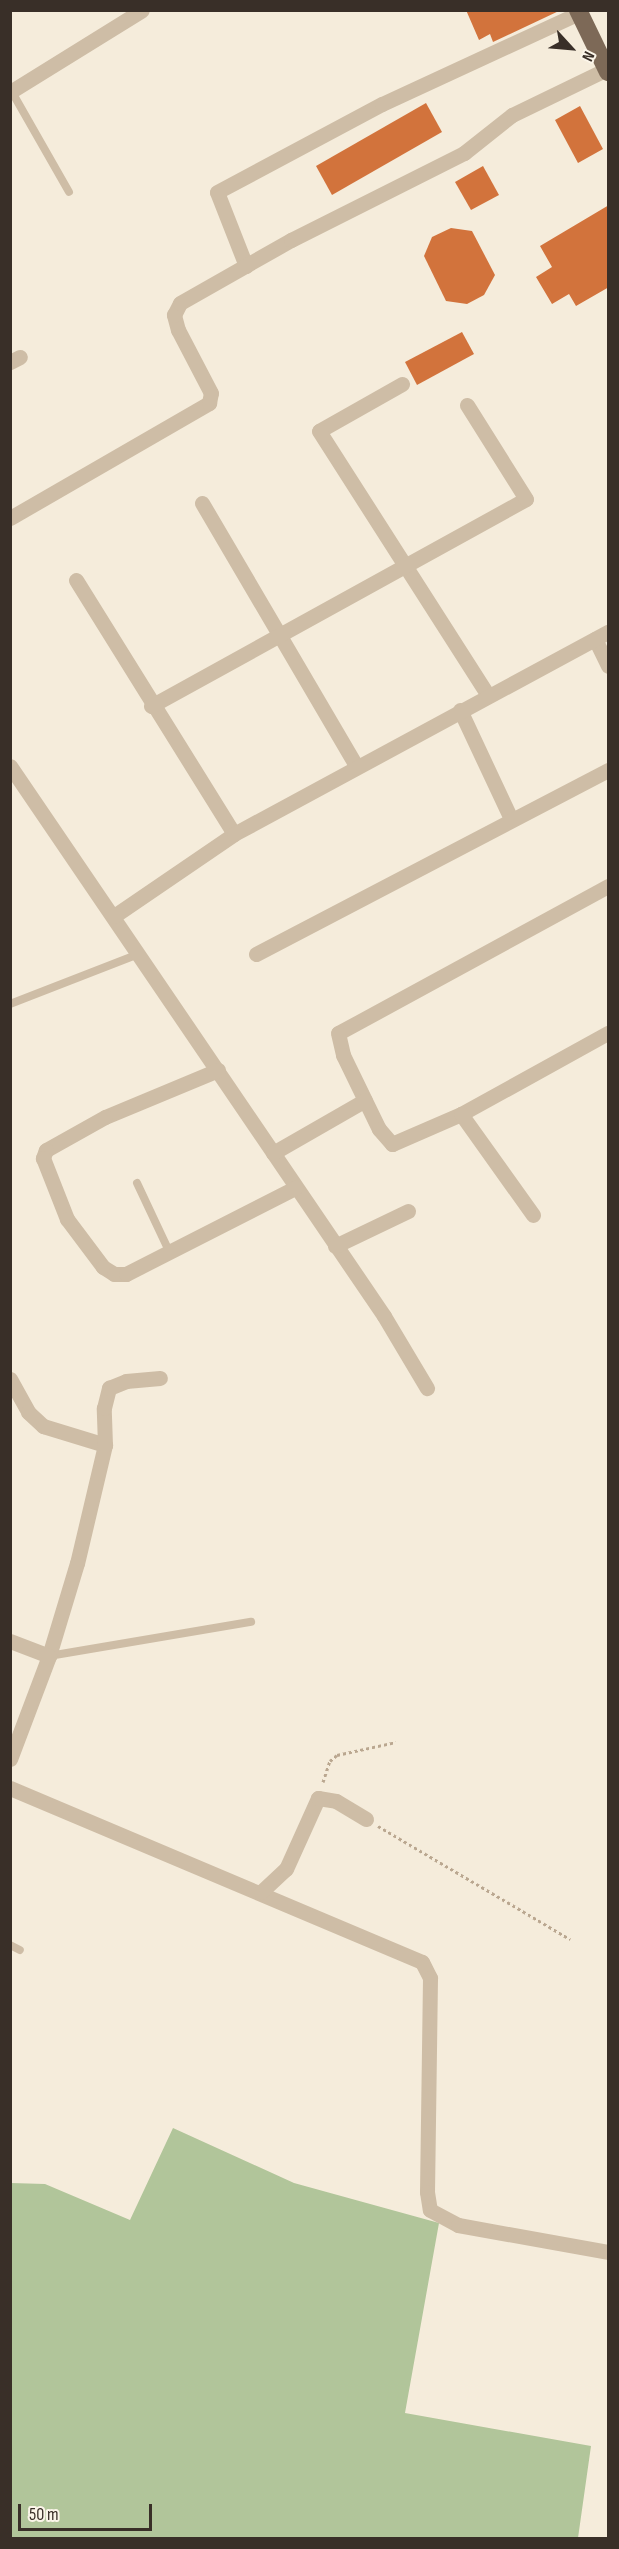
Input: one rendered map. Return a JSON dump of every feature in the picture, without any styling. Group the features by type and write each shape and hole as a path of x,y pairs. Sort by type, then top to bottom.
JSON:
{"main road":[{"path":"579,12 608,70"}],"street":[{"path":"11,92 142,10"},
{"path":"246,266 217,192 382,104 579,12"},
{"path":"10,518 209,403 211,393 174,315 180,303 246,266 465,153 512,115 608,70"},
{"path":"402,384 319,431 488,695"},
{"path":"151,706 277,633 526,499 467,405"},
{"path":"202,503 356,765"},
{"path":"76,580 151,706 234,834"},
{"path":"114,916 234,834 356,765 602,636 609,666"},
{"path":"460,710 511,819"},
{"path":"10,766 384,1316 427,1388"},
{"path":"256,954 511,819 609,770"},
{"path":"609,886 338,1033 343,1055 379,1129 393,1144 461,1114 609,1033"},
{"path":"218,1070 105,1117 46,1150 43,1158 67,1219 103,1267 114,1274 126,1274 296,1188"},
{"path":"273,1153 365,1100"},
{"path":"461,1114 532,1215"},
{"path":"335,1246 408,1211"},
{"path":"10,1759 49,1656 77,1563 105,1445 104,1408 109,1388 126,1382 160,1378"},
{"path":"10,1379 28,1412 43,1426 105,1445"},
{"path":"10,1641 49,1656"},
{"path":"10,1788 169,1857 261,1892 422,1962 430,1978 427,2192 430,2210 458,2225 609,2252"},
{"path":"261,1892 286,1869 318,1798 336,1801 366,1819"}],"lane":[{"path":"11,92 69,192"},
{"path":"10,1004 139,954"},
{"path":"138,1183 169,1251"},
{"path":"49,1656 251,1622"},
{"path":"10,1945 20,1950"}],"path":[{"path":"318,1798 330,1761 337,1755 396,1742"},
{"path":"366,1819 570,1939"}],"green space":[{"path":"173,2128 294,2183 439,2223 405,2413 591,2446 578,2538 11,2538 11,2183 45,2184 130,2220"}],"building":[{"path":"466,10 561,10 493,42 490,34 479,40"},
{"path":"426,103 442,132 332,195 316,166"},
{"path":"580,106 603,149 578,163 555,120"},
{"path":"483,166 499,195 471,210 455,182"},
{"path":"609,205 609,287 576,306 569,294 552,304 536,277 552,267 540,246"},
{"path":"451,228 472,231 495,275 484,295 467,304 446,301 424,256 432,237"},
{"path":"462,332 474,354 417,385 405,362"}]}
